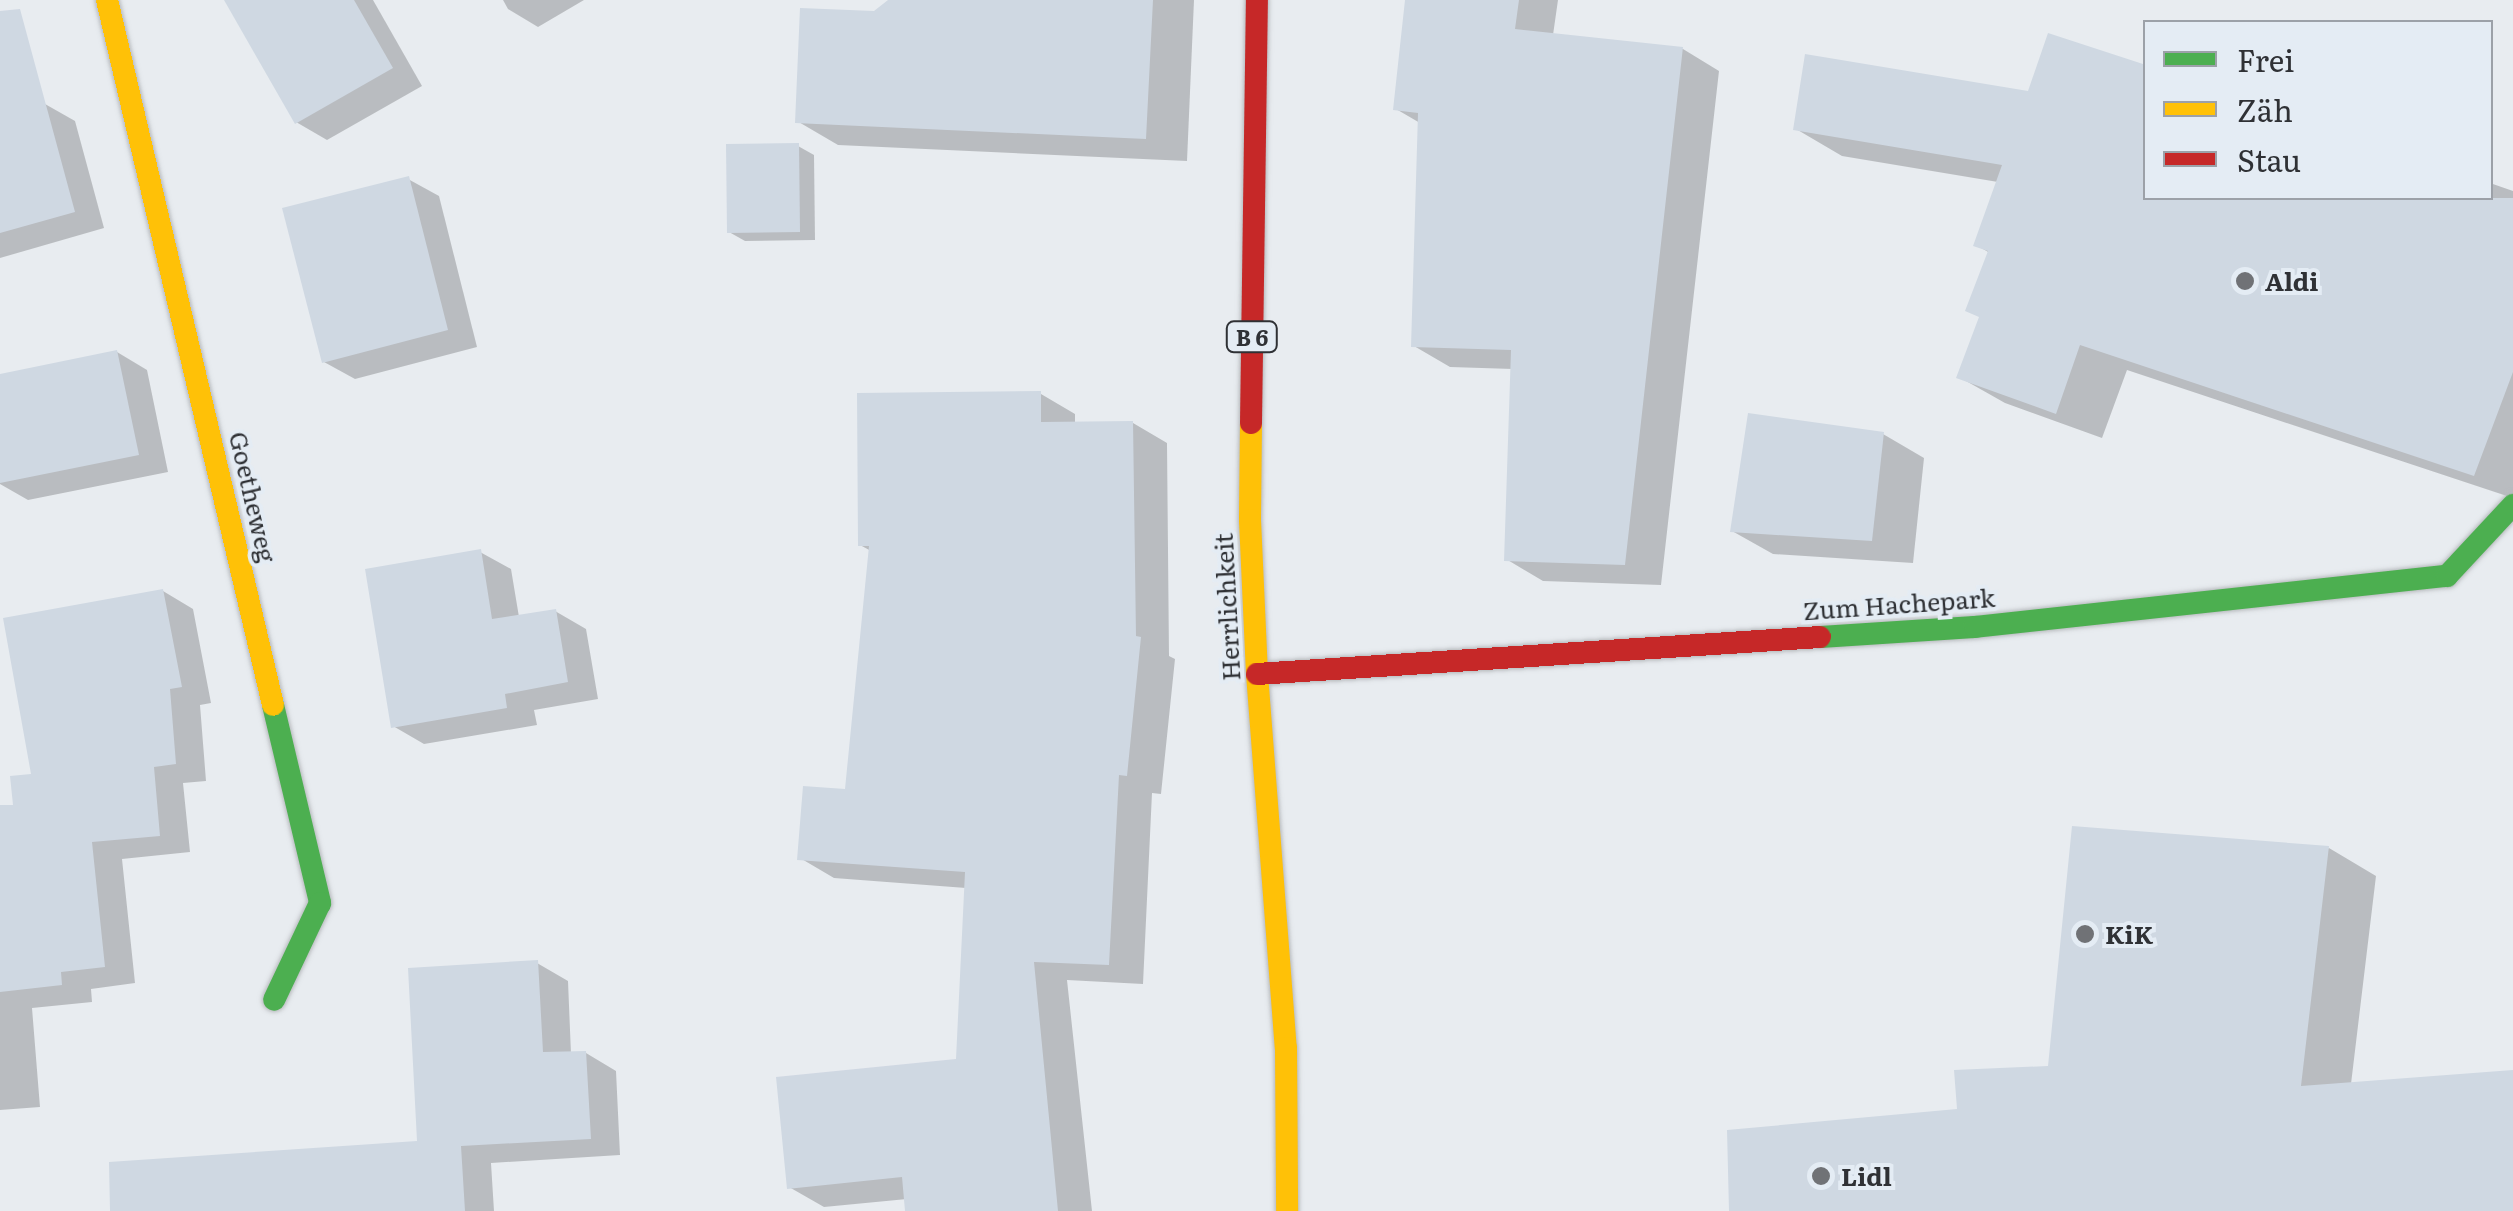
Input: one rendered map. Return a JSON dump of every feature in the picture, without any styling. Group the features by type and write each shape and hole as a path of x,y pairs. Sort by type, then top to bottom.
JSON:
{"street":[{"name":"Goetheweg","path":"107,0 320,904 274,1000"},
{"name":"Herrlichkeit","path":"1257,0 1250,502 1257,674 1286,1048 1287,1211"},
{"name":"Zum Hachepark","path":"1257,674 1975,627 2447,576 2513,505"}],"building":[{"path":"224,0 354,0 393,68 295,124"},
{"path":"888,0 1153,0 1146,139 795,123 800,8 874,11"},
{"path":"1405,0 1519,0 1515,29 1683,47 1625,565 1504,561 1511,350 1411,347 1418,113 1393,110"},
{"path":"20,9 75,212 0,233 0,11"},
{"name":"Aldi","path":"2048,33 2143,64 2143,200 2513,198 2513,372 2474,476 2080,345 2056,414 1956,378 1979,317 1965,311 1988,251 1973,246 2002,165 1793,130 1805,54 2028,91"},
{"path":"799,143 800,232 727,233 726,144"},
{"path":"409,176 448,330 322,363 282,208"},
{"path":"117,350 139,455 0,483 0,374"},
{"path":"1041,391 1041,422 1133,421 1136,636 1141,637 1127,776 1119,775 1109,965 1034,962 1058,1211 905,1211 902,1177 787,1189 776,1077 956,1059 965,872 797,860 803,786 845,789 869,546 858,546 857,393"},
{"path":"1748,413 1884,432 1872,541 1730,532"},
{"path":"481,549 492,619 556,609 568,682 505,694 507,708 391,728 365,569"},
{"path":"163,589 182,687 170,689 176,764 154,767 160,836 92,842 105,967 61,972 62,985 0,992 0,805 13,805 10,776 31,774 3,618"},
{"path":"2072,826 2329,846 2301,1086 2513,1070 2513,1211 1729,1211 1727,1130 1957,1109 1954,1070 2048,1066"},
{"path":"538,960 543,1052 586,1051 591,1139 461,1146 465,1211 110,1211 109,1162 417,1141 408,968"}],"traffic: fast":[{"path":"1820,637 1975,627 2447,576 2513,505"},
{"path":"273,705 320,903 274,1000"}],"traffic: slow":[{"path":"107,0 273,705"},
{"path":"1251,423 1250,520 1257,674 1286,1048 1287,1211"}],"traffic: jam":[{"path":"1251,423 1257,0"},
{"path":"1257,674 1820,637"}],"place":[{"name":"Aldi","path":"2245,281"},
{"name":"KiK","path":"2085,934"},
{"name":"Lidl","path":"1821,1176"}]}
